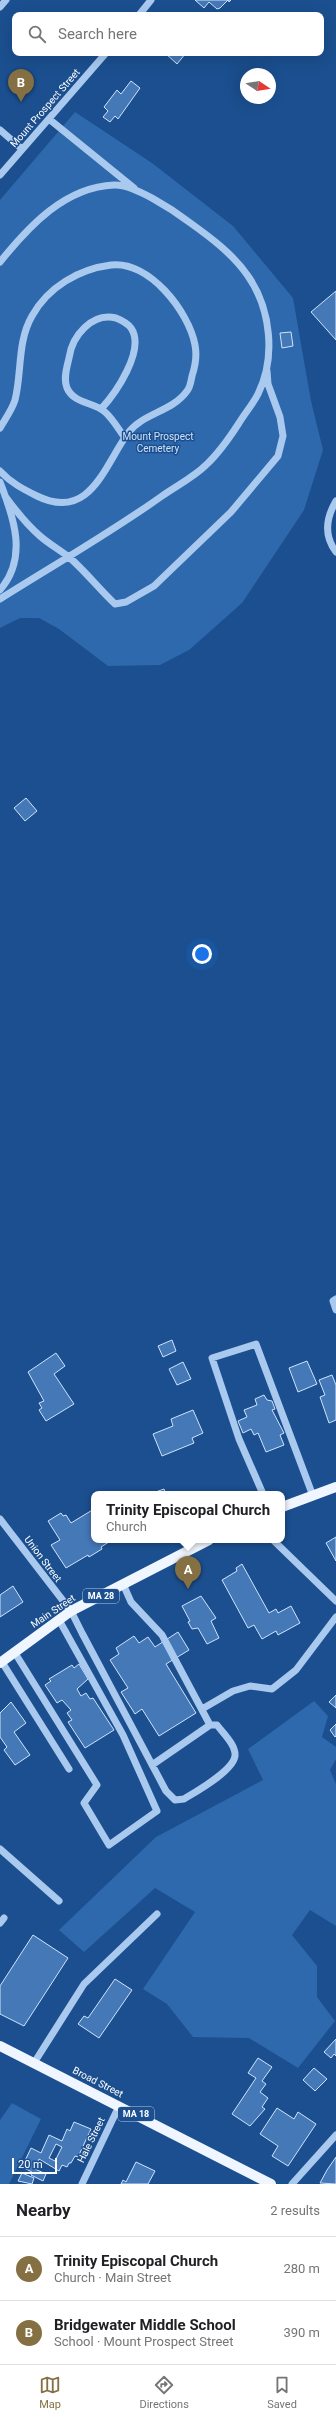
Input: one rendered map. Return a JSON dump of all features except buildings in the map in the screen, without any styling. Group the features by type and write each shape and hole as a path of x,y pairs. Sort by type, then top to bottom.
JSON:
{"main road":[{"path":"285,1506 336,1487"},
{"name":"Main Street","path":"1,1663 71,1611 203,1543"},
{"name":"Broad Street","path":"0,2046 270,2184"}],"street":[{"path":"0,7 6,0"},
{"path":"141,12 151,0"},
{"name":"Mount Prospect Street","path":"0,176 103,56"},
{"path":"49,119 139,192"},
{"path":"0,130 22,149"},
{"path":"0,262 35,223 61,201 89,188 116,184 139,192 176,211 211,238 248,276 263,305 269,338 267,364 268,384 280,417 283,436 278,456 231,512 154,586 126,602 115,604 96,588 85,573 68,557 39,535 23,520 5,496"},
{"path":"0,428 15,402 24,338 32,316 57,286 96,267 116,264 141,272 160,285 182,312 195,345 195,368 188,390 176,404 138,423 125,438 104,475 87,495 67,504 46,500 12,482 0,472"},
{"path":"101,409 114,395 130,362 134,338 131,328 120,320 107,316 97,319 84,327 70,350 65,377 67,389 77,399 101,409 125,438"},
{"path":"0,599 125,523 206,465 232,434 258,393 267,364"},
{"path":"0,482 12,516 17,552 14,569 0,590"},
{"path":"336,501 330,513 328,529 330,544 336,552"},
{"path":"336,1299 333,1301 336,1310"},
{"path":"262,1491 239,1439 212,1358 256,1344 313,1496"},
{"name":"Union Street","path":"0,1519 71,1611 166,1791 175,1800 184,1799 231,1767 235,1756 231,1743 217,1725 210,1725"},
{"path":"276,1543 336,1600"},
{"path":"123,1584 131,1602 162,1635 210,1725 152,1765"},
{"path":"202,1709 238,1689 250,1686 272,1689 296,1670 336,1617"},
{"path":"15,1653 98,1785 84,1803 109,1845 156,1811 123,1735 59,1620"},
{"path":"1,1663 69,1769"},
{"path":"0,1849 59,1901"},
{"path":"34,2063 84,1984 157,1914"},
{"name":"Hale Street","path":"82,2184 119,2106"},
{"path":"292,2184 333,2144 336,2135"}],"green space":[{"name":"Mount Prospect Cemetery","path":"75,112 152,163 233,226 293,298 311,401 323,450 304,510 242,603 189,650 160,665 108,666 59,629 39,618 20,618 0,628 0,200"},
{"path":"314,1701 328,1716 322,1737 336,1747 336,1759 330,1770 336,1784 336,1926 310,1910 292,1935 317,1966 317,1997 335,2021 298,2068 249,2038 193,2037 167,2004 143,1989 195,1912 155,1888 84,1952 59,1930 156,1837 263,1780 248,1749"},
{"path":"12,2103 41,2119 9,2184 0,2184 0,2120"}],"place":[{"name":"Bridgewater Middle School","path":"21,102"},
{"name":"Trinity Episcopal Church","path":"188,1589"}]}
